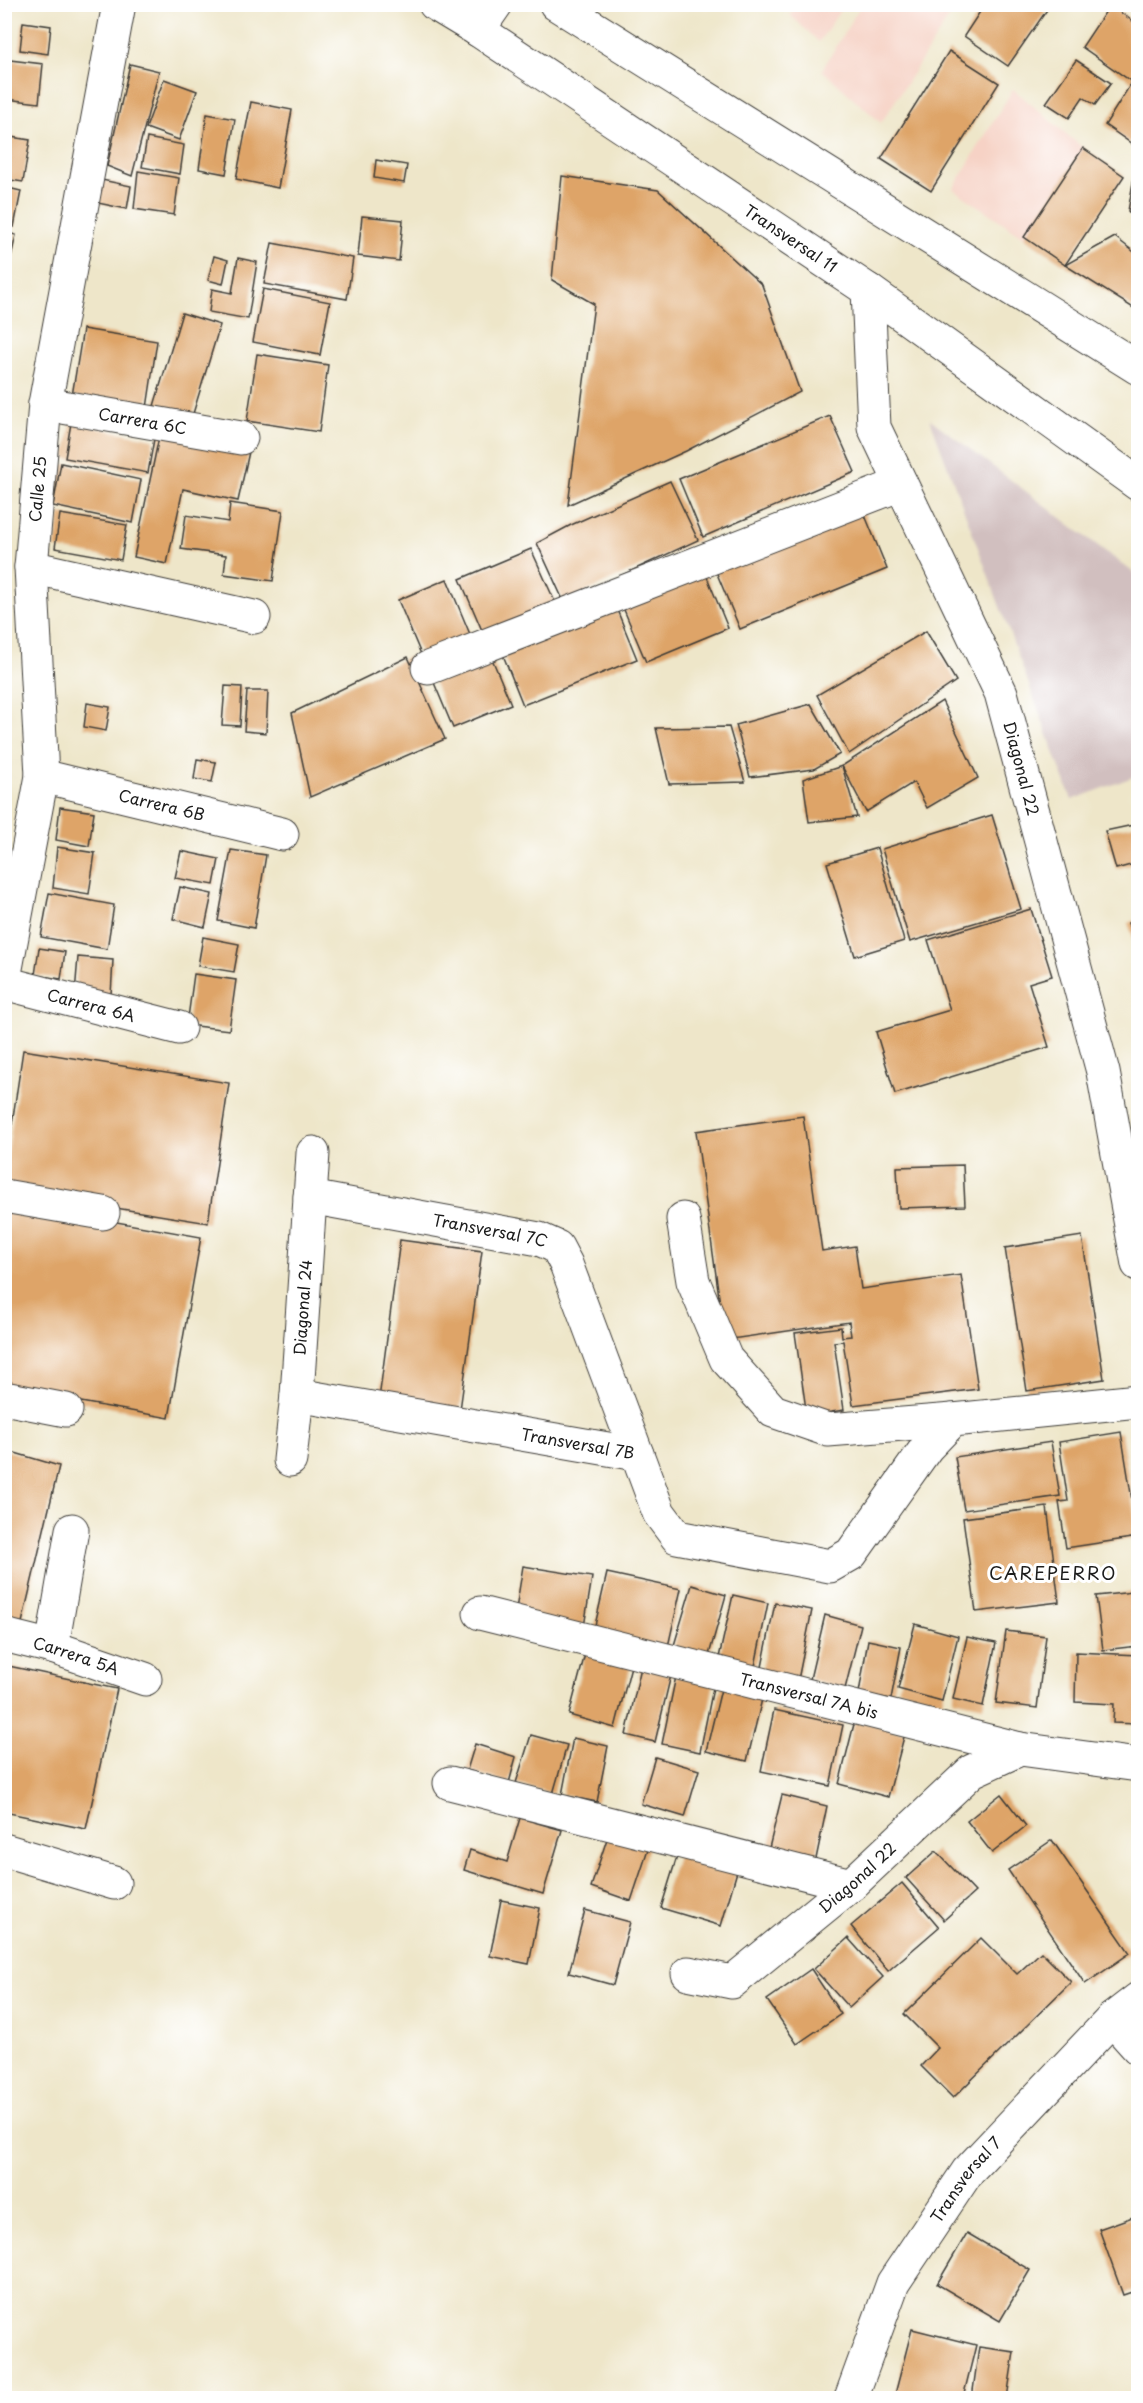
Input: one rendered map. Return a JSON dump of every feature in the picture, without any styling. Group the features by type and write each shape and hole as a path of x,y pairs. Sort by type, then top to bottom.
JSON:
{"street":[{"name":"Calle 25","path":"4,981 42,776 31,567 45,404 119,4"},
{"name":"Transversal 11","path":"435,4 487,17 1138,484"},
{"path":"556,4 1138,368"},
{"name":"Diagonal 22","path":"868,290 874,427 1001,693 1103,1072 1138,1264"},
{"name":"Carrera 6C","path":"45,404 241,438"},
{"path":"428,668 901,484"},
{"path":"31,567 254,617"},
{"name":"Carrera 6B","path":"42,776 282,834"},
{"name":"Carrera 6A","path":"4,981 179,1028"},
{"name":"Diagonal 24","path":"290,1460 297,1395 313,1154"},
{"path":"4,1196 103,1213"},
{"name":"Transversal 7C","path":"310,1197 539,1239 557,1247 566,1264 637,1454"},
{"path":"683,1219 693,1281 726,1359 773,1411 828,1430 1138,1401"},
{"name":"Transversal 7B","path":"297,1395 637,1454 658,1514 677,1537 830,1566 851,1554 927,1447 953,1420"},
{"path":"4,1398 66,1410"},
{"path":"52,1647 72,1530"},
{"name":"Transversal 7A bis","path":"480,1613 1020,1749 1138,1765"},
{"name":"Carrera 5A","path":"4,1635 52,1647 145,1679"},
{"name":"Diagonal 22","path":"688,1973 732,1982 851,1885 972,1771 1020,1749"},
{"path":"450,1783 851,1885"},
{"path":"4,1850 114,1883"},
{"name":"Transversal 7","path":"850,2398 893,2283 968,2171 1112,2019 1138,1999"},
{"path":"1112,2019 1138,2048"}],"shaded area":[{"path":"797,4 844,5 819,42 790,15"},
{"path":"861,5 957,5 881,123 822,70"},
{"path":"1013,89 1083,148 1024,237 953,189"},
{"path":"930,419 1138,576 1138,775 1072,800"}],"building":[{"path":"985,4 1051,4 1008,66 964,36"},
{"path":"1110,5 1138,25 1138,148 1105,125 1132,82 1082,47"},
{"path":"23,22 51,26 48,54 20,50"},
{"path":"949,51 999,83 931,191 881,159"},
{"path":"10,60 43,64 39,103 6,99"},
{"path":"1076,60 1111,83 1095,105 1083,97 1069,118 1046,103"},
{"path":"130,64 159,71 132,176 107,166"},
{"path":"164,79 197,91 179,140 146,128"},
{"path":"251,102 292,110 278,188 236,179"},
{"path":"207,114 235,119 226,174 199,169"},
{"path":"4,136 30,140 23,182 4,179"},
{"path":"147,138 184,145 180,174 142,167"},
{"path":"1083,148 1124,176 1065,265 1024,237"},
{"path":"376,160 407,165 404,183 374,178"},
{"path":"1138,160 1138,222 1128,211"},
{"path":"138,171 179,178 174,215 134,209"},
{"path":"562,176 658,190 762,285 800,392 686,451 568,505 594,304 552,280"},
{"path":"97,179 131,186 127,209 93,202"},
{"path":"4,187 21,191 14,227 4,225"},
{"path":"362,216 403,220 399,261 358,256"},
{"path":"4,232 16,235 8,270 4,269"},
{"path":"1115,237 1138,255 1138,311 1065,265"},
{"path":"272,243 353,258 347,299 264,284"},
{"path":"214,256 228,260 223,284 208,280"},
{"path":"238,258 257,262 248,319 209,312 212,289 232,293"},
{"path":"263,289 330,302 320,355 253,342"},
{"path":"182,313 220,325 192,417 154,406"},
{"path":"83,329 157,341 147,408 72,396"},
{"path":"257,354 328,365 319,432 247,421"},
{"path":"830,416 855,472 703,537 679,479"},
{"path":"71,423 154,439 148,473 65,458"},
{"path":"160,432 249,452 238,501 183,489 167,564 134,557"},
{"path":"61,463 141,480 133,523 53,506"},
{"path":"670,481 698,540 564,602 537,543 571,525"},
{"path":"230,503 283,511 273,581 224,574 226,555 181,549 186,515 228,522"},
{"path":"862,508 887,569 740,629 715,569"},
{"path":"60,514 127,525 121,560 55,548"},
{"path":"531,549 556,604 484,635 460,579"},
{"path":"705,572 728,628 646,662 622,605"},
{"path":"447,579 472,639 423,659 398,600"},
{"path":"615,605 637,659 523,705 501,650"},
{"path":"926,631 956,681 849,754 817,695"},
{"path":"490,654 511,704 453,728 432,678"},
{"path":"408,657 445,739 310,797 292,713"},
{"path":"225,686 242,687 240,726 222,725"},
{"path":"247,691 268,691 266,733 244,731"},
{"path":"942,701 978,778 927,808 914,782 866,812 842,766"},
{"path":"87,703 110,707 106,731 84,727"},
{"path":"811,704 840,754 814,769 750,777 736,725"},
{"path":"729,727 745,782 669,784 656,728"},
{"path":"197,759 216,762 212,782 194,779"},
{"path":"842,766 857,817 809,822 803,779"},
{"path":"60,807 94,812 89,846 56,840"},
{"path":"992,815 1021,909 910,942 882,849"},
{"path":"1138,824 1138,863 1116,869 1105,831"},
{"path":"57,847 95,853 89,894 53,888"},
{"path":"877,848 904,941 855,956 827,863"},
{"path":"231,850 266,855 254,928 218,921"},
{"path":"181,851 219,859 214,885 175,878"},
{"path":"180,887 212,894 205,927 173,919"},
{"path":"49,893 114,905 107,949 41,937"},
{"path":"1031,909 1052,976 1029,983 1049,1047 895,1094 876,1032 950,1010 928,940"},
{"path":"1138,919 1138,951 1128,923"},
{"path":"203,937 239,944 234,972 198,966"},
{"path":"39,948 65,952 61,979 35,975"},
{"path":"78,957 113,960 111,995 75,993"},
{"path":"194,974 236,980 229,1030 187,1025"},
{"path":"23,1050 229,1083 208,1223 5,1190 5,1171"},
{"path":"803,1116 822,1251 855,1246 861,1289 961,1275 978,1389 853,1405 843,1341 834,1342 844,1410 807,1416 795,1333 841,1327 842,1337 851,1336 849,1322 725,1340 696,1131"},
{"path":"963,1165 965,1206 899,1208 897,1167"},
{"path":"4,1202 201,1237 169,1418 4,1388"},
{"path":"1082,1236 1104,1379 1027,1391 1005,1248"},
{"path":"400,1240 482,1251 460,1410 379,1399"},
{"path":"1121,1432 1138,1537 1066,1548 1059,1502 1068,1501 1059,1442"},
{"path":"1051,1442 1060,1496 964,1510 955,1457"},
{"path":"5,1450 59,1466 21,1627 5,1622"},
{"path":"1047,1507 1059,1602 976,1612 963,1518"},
{"path":"523,1566 592,1577 583,1633 514,1622"},
{"path":"607,1573 681,1589 667,1651 593,1634"},
{"path":"692,1585 726,1595 707,1662 672,1652"},
{"path":"1133,1592 1138,1646 1103,1650 1096,1596"},
{"path":"733,1595 768,1603 754,1671 718,1662"},
{"path":"775,1603 812,1610 798,1680 761,1672"},
{"path":"825,1615 861,1625 845,1689 810,1679"},
{"path":"915,1624 958,1636 942,1701 898,1689"},
{"path":"1006,1631 1046,1636 1037,1708 996,1703"},
{"path":"967,1637 996,1643 983,1706 953,1699"},
{"path":"868,1640 901,1647 891,1699 859,1693"},
{"path":"1076,1652 1138,1655 1138,1724 1113,1723 1114,1704 1075,1702"},
{"path":"585,1654 631,1666 615,1728 569,1715"},
{"path":"4,1665 117,1689 86,1829 4,1812"},
{"path":"641,1667 671,1675 655,1742 626,1735"},
{"path":"676,1676 714,1683 700,1752 662,1744"},
{"path":"722,1685 763,1695 747,1761 706,1751"},
{"path":"774,1710 843,1725 830,1786 761,1771"},
{"path":"855,1720 905,1733 888,1797 839,1784"},
{"path":"531,1735 567,1745 553,1794 516,1783"},
{"path":"573,1738 608,1746 597,1802 562,1795"},
{"path":"475,1744 516,1757 509,1783 467,1770"},
{"path":"655,1757 699,1770 685,1817 641,1804"},
{"path":"1001,1794 1026,1826 992,1853 967,1821"},
{"path":"782,1795 827,1806 816,1859 769,1848"},
{"path":"520,1818 562,1830 543,1894 464,1870 470,1850 507,1862"},
{"path":"609,1833 649,1847 631,1901 591,1887"},
{"path":"1052,1840 1130,1953 1085,1984 1008,1870"},
{"path":"679,1850 738,1868 721,1926 661,1908"},
{"path":"936,1851 975,1892 944,1920 906,1878"},
{"path":"902,1883 939,1927 888,1971 851,1926"},
{"path":"501,1900 540,1908 529,1964 490,1956"},
{"path":"585,1910 630,1922 613,1985 569,1973"},
{"path":"848,1938 883,1977 849,2008 814,1969"},
{"path":"981,1938 1017,1974 1041,1952 1071,1982 953,2098 921,2066 938,2048 904,2014"},
{"path":"811,1969 841,2014 797,2044 767,2000"},
{"path":"1138,2215 1138,2290 1123,2295 1099,2229"},
{"path":"967,2233 1030,2270 1000,2321 937,2284"},
{"path":"912,2329 976,2345 963,2398 894,2398"},
{"path":"979,2347 1014,2352 1007,2398 972,2398"}],"district":[{"name":"CAREPERRO","path":"1053,1574"}]}
